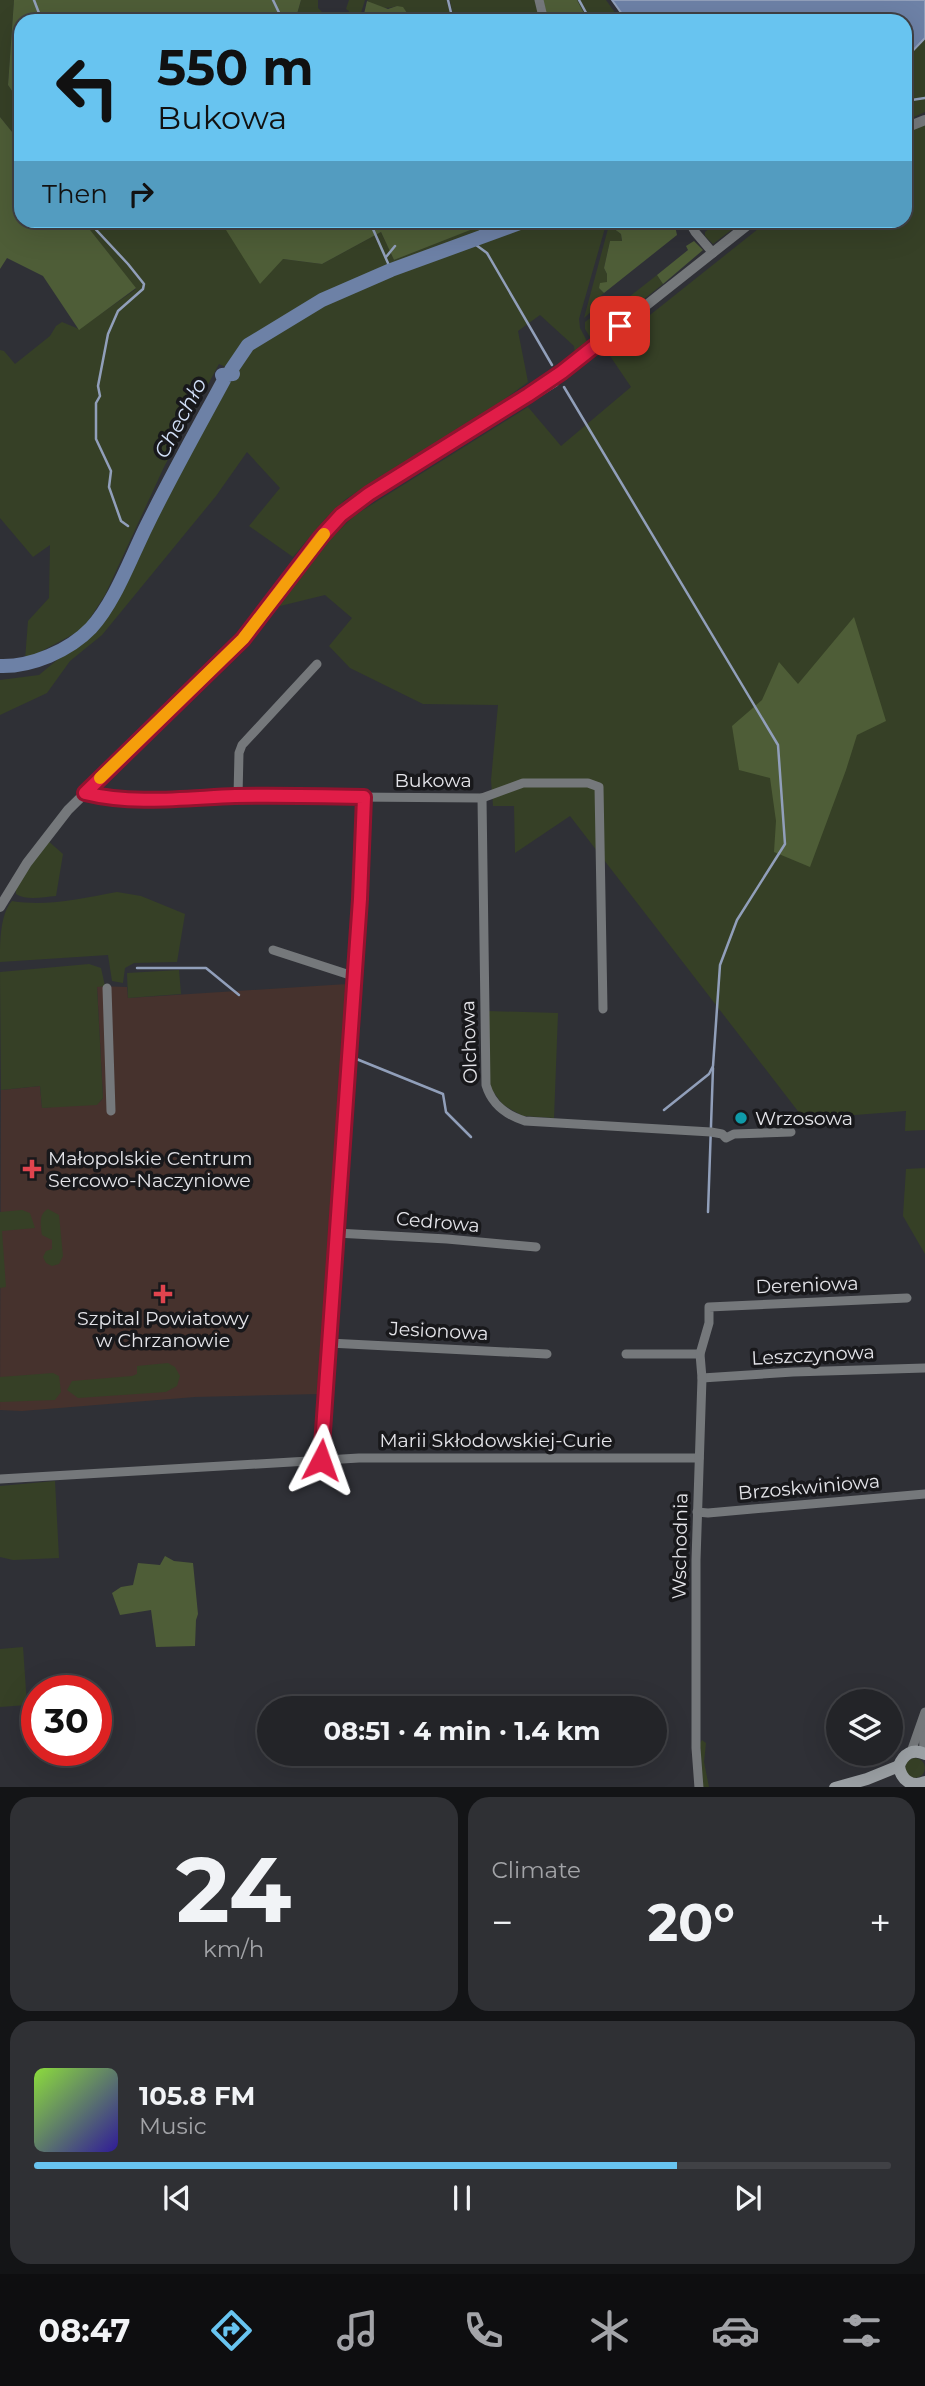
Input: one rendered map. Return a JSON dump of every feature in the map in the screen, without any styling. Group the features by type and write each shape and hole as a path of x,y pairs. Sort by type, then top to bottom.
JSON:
{"main road":[{"path":"835,1787 867,1780 911,1780 903,1758 920,1753"}],"street":[{"path":"693,228 713,253"},
{"path":"0,907 44,838 85,793 243,639 341,515 369,494 562,372 744,228"},
{"path":"238,796 239,753 242,746 317,664"},
{"name":"Bukowa","path":"85,793 153,800 238,796 482,797 523,783 588,783 599,787 603,1009"},
{"path":"321,1460 360,899 364,797"},
{"name":"Olchowa","path":"482,797 486,1085 493,1101 508,1114 525,1121 711,1132 722,1134 726,1138 734,1134 791,1132"},
{"path":"273,950 353,976"},
{"path":"107,988 111,1111"},
{"name":"Cedrowa","path":"336,1233 536,1247"},
{"name":"Dereniowa","path":"709,1307 906,1298"},
{"name":"Wschodnia","path":"699,1787 696,1748 697,1512 702,1378 700,1354 709,1323 709,1307"},
{"name":"Jesionowa","path":"329,1343 547,1354"},
{"path":"626,1354 700,1354"},
{"name":"Leszczynowa","path":"702,1378 925,1368"},
{"name":"Marii Skłodowskiej-Curie","path":"0,1479 321,1460 444,1457 699,1458"},
{"name":"Brzoskwiniowa","path":"697,1512 925,1494"},
{"path":"920,1753 924,1716"}],"shaded area":[{"name":"Szpital Powiatowy w Chrzanowie","path":"347,984 342,1093 320,1394 195,1397 22,1411 0,1410 1,1090 40,1086 42,1108 100,1102 103,1098 97,986 127,987 128,998"}],"green space":[{"path":"0,0 14,0 8,85 14,94 14,134 0,117"},
{"path":"14,0 301,0 297,14 14,14 14,94 8,85"},
{"path":"301,0 318,0 318,8 324,14 297,14"},
{"path":"349,0 365,0 361,14 348,14 346,9"},
{"path":"367,0 447,0 450,14 396,14 397,6 389,8"},
{"path":"450,0 536,0 539,14 453,14"},
{"path":"543,0 577,0 584,14 546,14"},
{"path":"577,0 606,0 616,14 584,14"},
{"path":"367,1 388,9 403,7 408,14 384,14 364,14"},
{"path":"925,38 925,112 912,118 912,52"},
{"path":"0,117 14,134 14,228 89,228 136,288 79,330 43,276 7,258 0,269"},
{"path":"925,124 925,1130 905,1131 906,1111 804,1119 570,816 515,853 514,806 493,806 491,780 498,705 423,704 350,668 329,646 352,618 325,595 276,607 319,549 355,515 528,407 561,446 631,387 606,350 759,228 912,228 912,129"},
{"path":"88,228 225,228 283,259 322,264 381,232 394,260 474,228 503,228 324,295 247,342 228,368 219,364 164,467 105,595 83,629 25,660 28,621 49,598 50,545 33,557 0,518 0,350 15,364 50,336 62,322 79,329 136,289"},
{"path":"225,228 475,228 394,260 381,232 322,264 283,259 260,284"},
{"path":"515,228 605,228 579,319 580,328 588,343 575,354 574,346 540,315 518,331 528,382 498,404 346,499 293,557 249,526 280,488 247,452 216,496 102,635 70,661 47,693 0,715 0,680 39,675 98,626 239,358 250,346 334,297"},
{"path":"608,228 613,228 621,234 622,242 610,241 604,268 607,282 599,288 604,293 590,305 592,311 584,318"},
{"path":"613,228 676,228 677,235 604,293 599,288 600,283 607,282 604,268 610,241 622,241 621,234"},
{"path":"710,228 734,228 713,244 705,236 705,232"},
{"path":"694,241 703,250 663,284 657,275 688,250 686,246"},
{"path":"657,275 663,284 592,340 585,329 585,322 593,316 601,319"},
{"path":"854,617 886,721 857,735 810,867 774,852 776,821 770,778 739,770 732,726 762,700 779,662 798,684"},
{"path":"47,840 63,854 56,896 30,898 16,894 16,889"},
{"path":"117,892 141,896 185,914 177,962 134,963 125,968 123,983 112,981 108,955 0,962 3,921 12,901 52,902"},
{"path":"89,964 101,968 105,986 97,987 103,1098 97,1105 42,1108 40,1086 1,1090 0,972"},
{"path":"179,970 181,994 128,998 127,973"},
{"path":"488,1011 558,1013 554,1118 523,1116 503,1105 489,1086"},
{"path":"925,1168 925,1254 903,1216 906,1169"},
{"path":"48,1209 59,1215 63,1256 59,1264 52,1266 46,1263 43,1257 46,1251 52,1249 52,1240 42,1235 41,1228 41,1217"},
{"path":"22,1210 30,1213 35,1228 2,1231 6,1287 0,1288 0,1212"},
{"path":"168,1363 175,1367 180,1376 177,1386 166,1392 78,1398 67,1390 72,1381 132,1376 137,1374 137,1366"},
{"path":"53,1373 59,1376 61,1392 55,1400 0,1402 0,1377"},
{"path":"55,1481 59,1558 13,1560 0,1557 0,1486"},
{"path":"165,1556 174,1561 193,1563 198,1614 195,1646 156,1647 151,1610 120,1615 112,1593 121,1587 133,1585 138,1563 160,1565"},
{"path":"23,1647 25,1675 21,1675 21,1705 0,1707 0,1649"},
{"path":"702,1740 706,1743 704,1762 709,1787 703,1787"},
{"path":"911,1758 919,1758 925,1768 919,1778 911,1778 905,1772 905,1764"}],"water":[{"path":"612,0 925,0 925,38 912,52 912,14 622,14"}],"waterway":[{"path":"34,0 39,14"},
{"path":"273,0 280,14"},
{"path":"448,0 451,14"},
{"path":"579,0 587,14"},
{"path":"912,100 925,98"},
{"path":"94,228 144,284 143,289 118,311 108,334 98,386 100,396 96,403 96,439 111,471 109,487 121,521 128,526"},
{"path":"373,228 391,270"},
{"path":"477,240 482,228"},
{"name":"Chechło","path":"0,666 24,664 49,656 72,644 100,617 224,380 222,375 233,374 231,370 248,345 322,300 391,270 506,228"},
{"path":"472,242 487,253 552,365"},
{"path":"386,257 395,246"},
{"path":"341,525 349,516 391,488 557,385"},
{"path":"564,387 778,745 785,844 737,920 720,965 713,1066 709,1074 664,1110"},
{"name":"Chechło","path":"132,546 135,550"},
{"path":"137,968 206,968 239,995"},
{"path":"354,1058 443,1094 446,1112 471,1137"},
{"path":"708,1212 713,1068"}],"slow traffic":[{"path":"100,778 243,639 324,534"}],"place":[{"name":"Wrzosowa","path":"741,1118"},
{"name":"Małopolskie Centrum Sercowo-Naczyniowe","path":"32,1169"},
{"name":"Szpital Powiatowy w Chrzanowie","path":"163,1294"}],"route":[{"path":"321,1460 360,899 364,797 238,796 153,800 85,793 243,639 341,515 369,494 562,372 620,326"}]}
